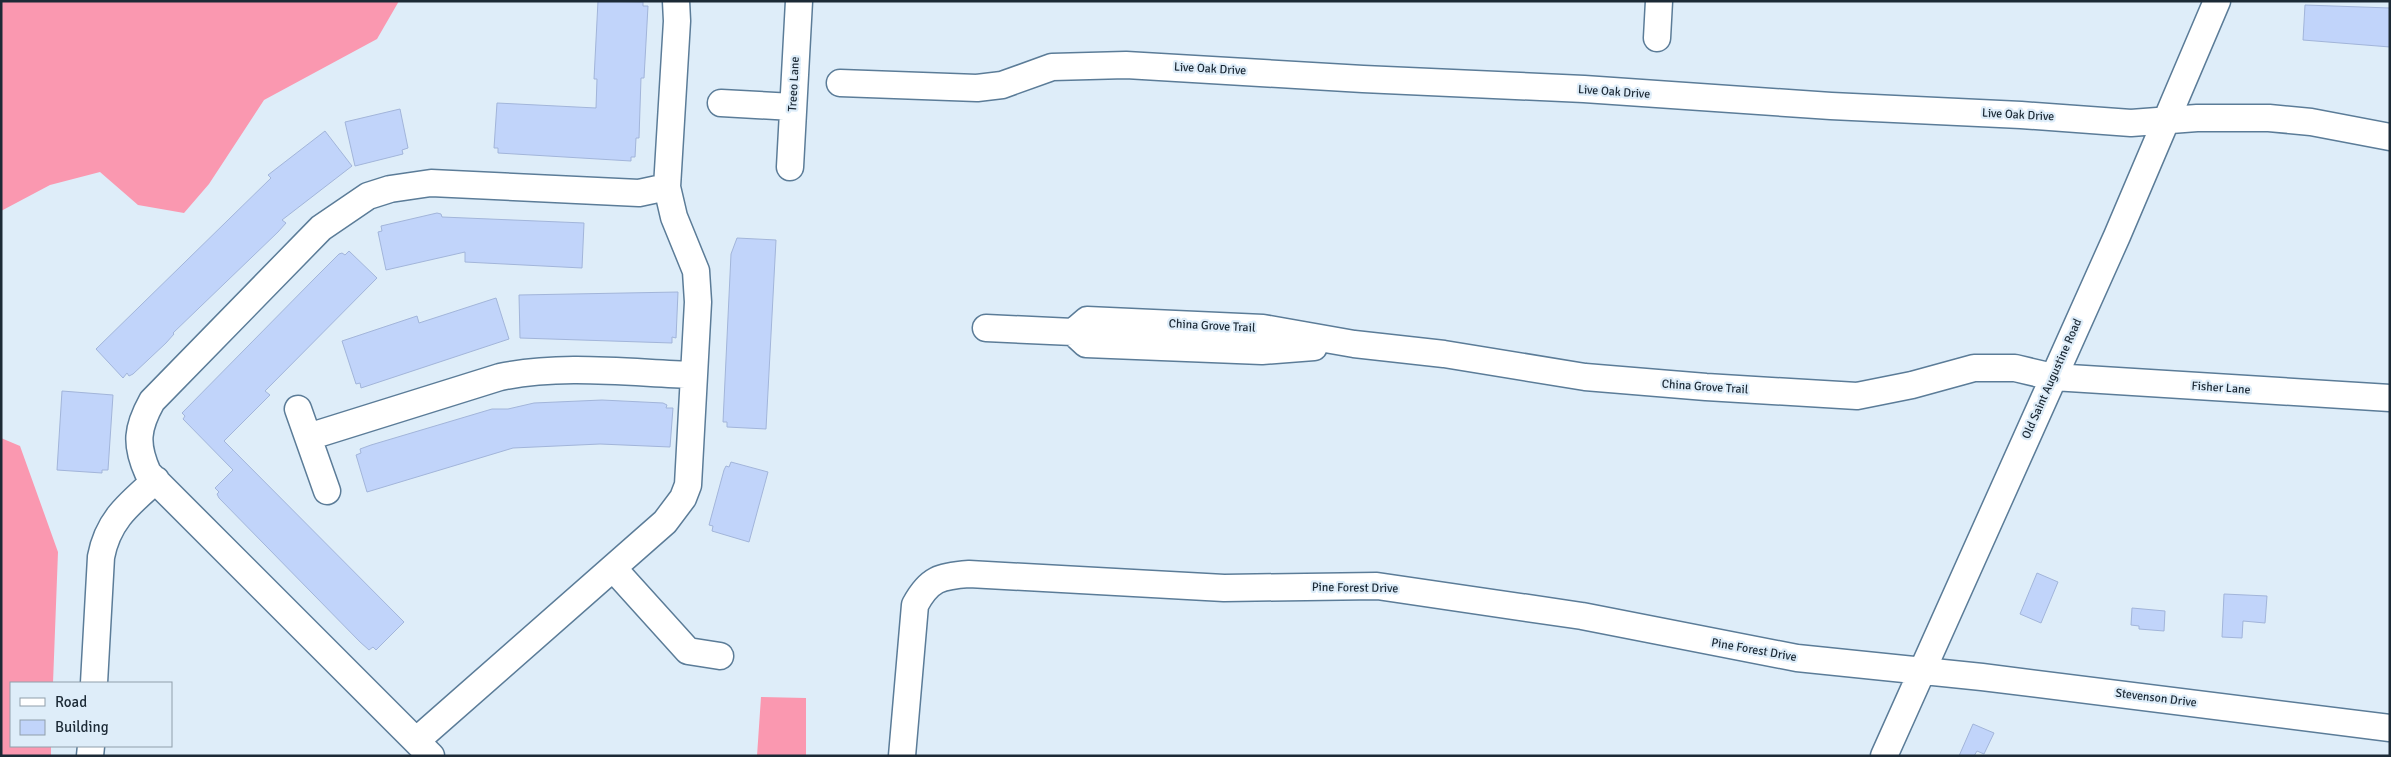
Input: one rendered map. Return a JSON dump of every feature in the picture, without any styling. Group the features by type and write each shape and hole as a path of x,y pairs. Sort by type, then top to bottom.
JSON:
{"street":[{"path":"667,187 639,193 431,183 390,189 368,196 321,228 152,401 140,425 139,438 142,458 148,473 424,748 613,568 665,522 683,498 688,485 698,302 696,271 674,217 667,187 677,21 676,1"},
{"name":"Treeo Lane","path":"790,167 799,1"},
{"path":"1657,38 1659,1"},
{"name":"Old Saint Augustine Road","path":"1884,756 2053,377 2217,1"},
{"name":"Live Oak Drive","path":"840,83 978,88 1002,85 1052,67 1126,65 1363,79 1565,88 2131,123 2166,120 2269,118 2311,122 2390,138"},
{"path":"721,103 793,106"},
{"name":"China Grove Trail","path":"986,328 1073,332 1087,320 1264,328 1354,344 1444,354 1585,377 1706,387 1858,396 1912,386 1974,368 2015,368 2053,377"},
{"path":"308,437 500,377 522,372 563,370 694,375"},
{"name":"Fisher Lane","path":"2053,377 2390,398"},
{"path":"298,409 327,491"},
{"path":"94,682 100,557 104,538 126,506 156,480"},
{"path":"613,568 688,650 720,656"},
{"name":"Pine Forest Drive","path":"902,756 915,605 924,589 930,583 949,575 969,574 1224,588 1377,586 1573,615 1797,658 1922,671"},
{"name":"Stevenson Drive","path":"1922,671 2390,728"}],"shaded area":[{"path":"1,1 399,1 377,39 264,100 209,184 184,213 138,205 100,172 50,185 1,211"},
{"path":"1,438 20,446 58,552 53,682 10,682 10,747 51,747 51,756 1,756"},
{"path":"761,697 806,698 806,756 757,756"}],"building":[{"path":"598,1 643,2 643,6 648,6 644,78 641,78 639,138 636,138 635,157 631,157 631,161 498,153 498,148 494,148 497,103 596,108 597,79 594,79"},
{"path":"2305,5 2390,8 2390,47 2303,40"},
{"path":"400,109 408,148 402,150 403,154 355,166 345,122"},
{"path":"325,131 352,166 282,220 286,223 278,232 173,333 166,343 133,374 129,376 127,373 123,378 96,349 271,178 268,175"},
{"path":"437,213 441,214 442,217 584,223 582,268 465,262 465,252 386,270 378,232 382,231 381,226"},
{"path":"737,238 776,240 766,429 727,427 727,422 723,422 731,254"},
{"path":"349,251 377,278 265,391 270,395 224,441 404,622 376,650 373,647 369,650 360,642 219,498 217,494 219,492 215,488 233,470 183,419 185,416 182,413 339,254 345,255"},
{"path":"678,292 676,338 672,337 672,343 520,338 519,295"},
{"path":"496,298 509,339 361,388 360,383 356,384 342,341 417,316 419,323"},
{"path":"62,391 113,395 108,470 102,470 102,473 57,470"},
{"path":"602,400 663,403 667,405 666,408 673,408 670,447 600,444 513,448 367,492 356,455 361,453 360,449 492,409 508,409 534,403"},
{"path":"731,462 768,472 749,542 712,531 713,526 709,525 724,470 726,466 729,467"},
{"path":"2037,573 2058,582 2041,623 2020,614"},
{"path":"2224,594 2267,596 2265,623 2243,621 2242,638 2222,637"},
{"path":"2132,608 2165,611 2164,631 2139,629 2139,626 2131,625"},
{"path":"1973,724 1994,733 1984,754 1977,751 1974,756 1959,756"}]}
